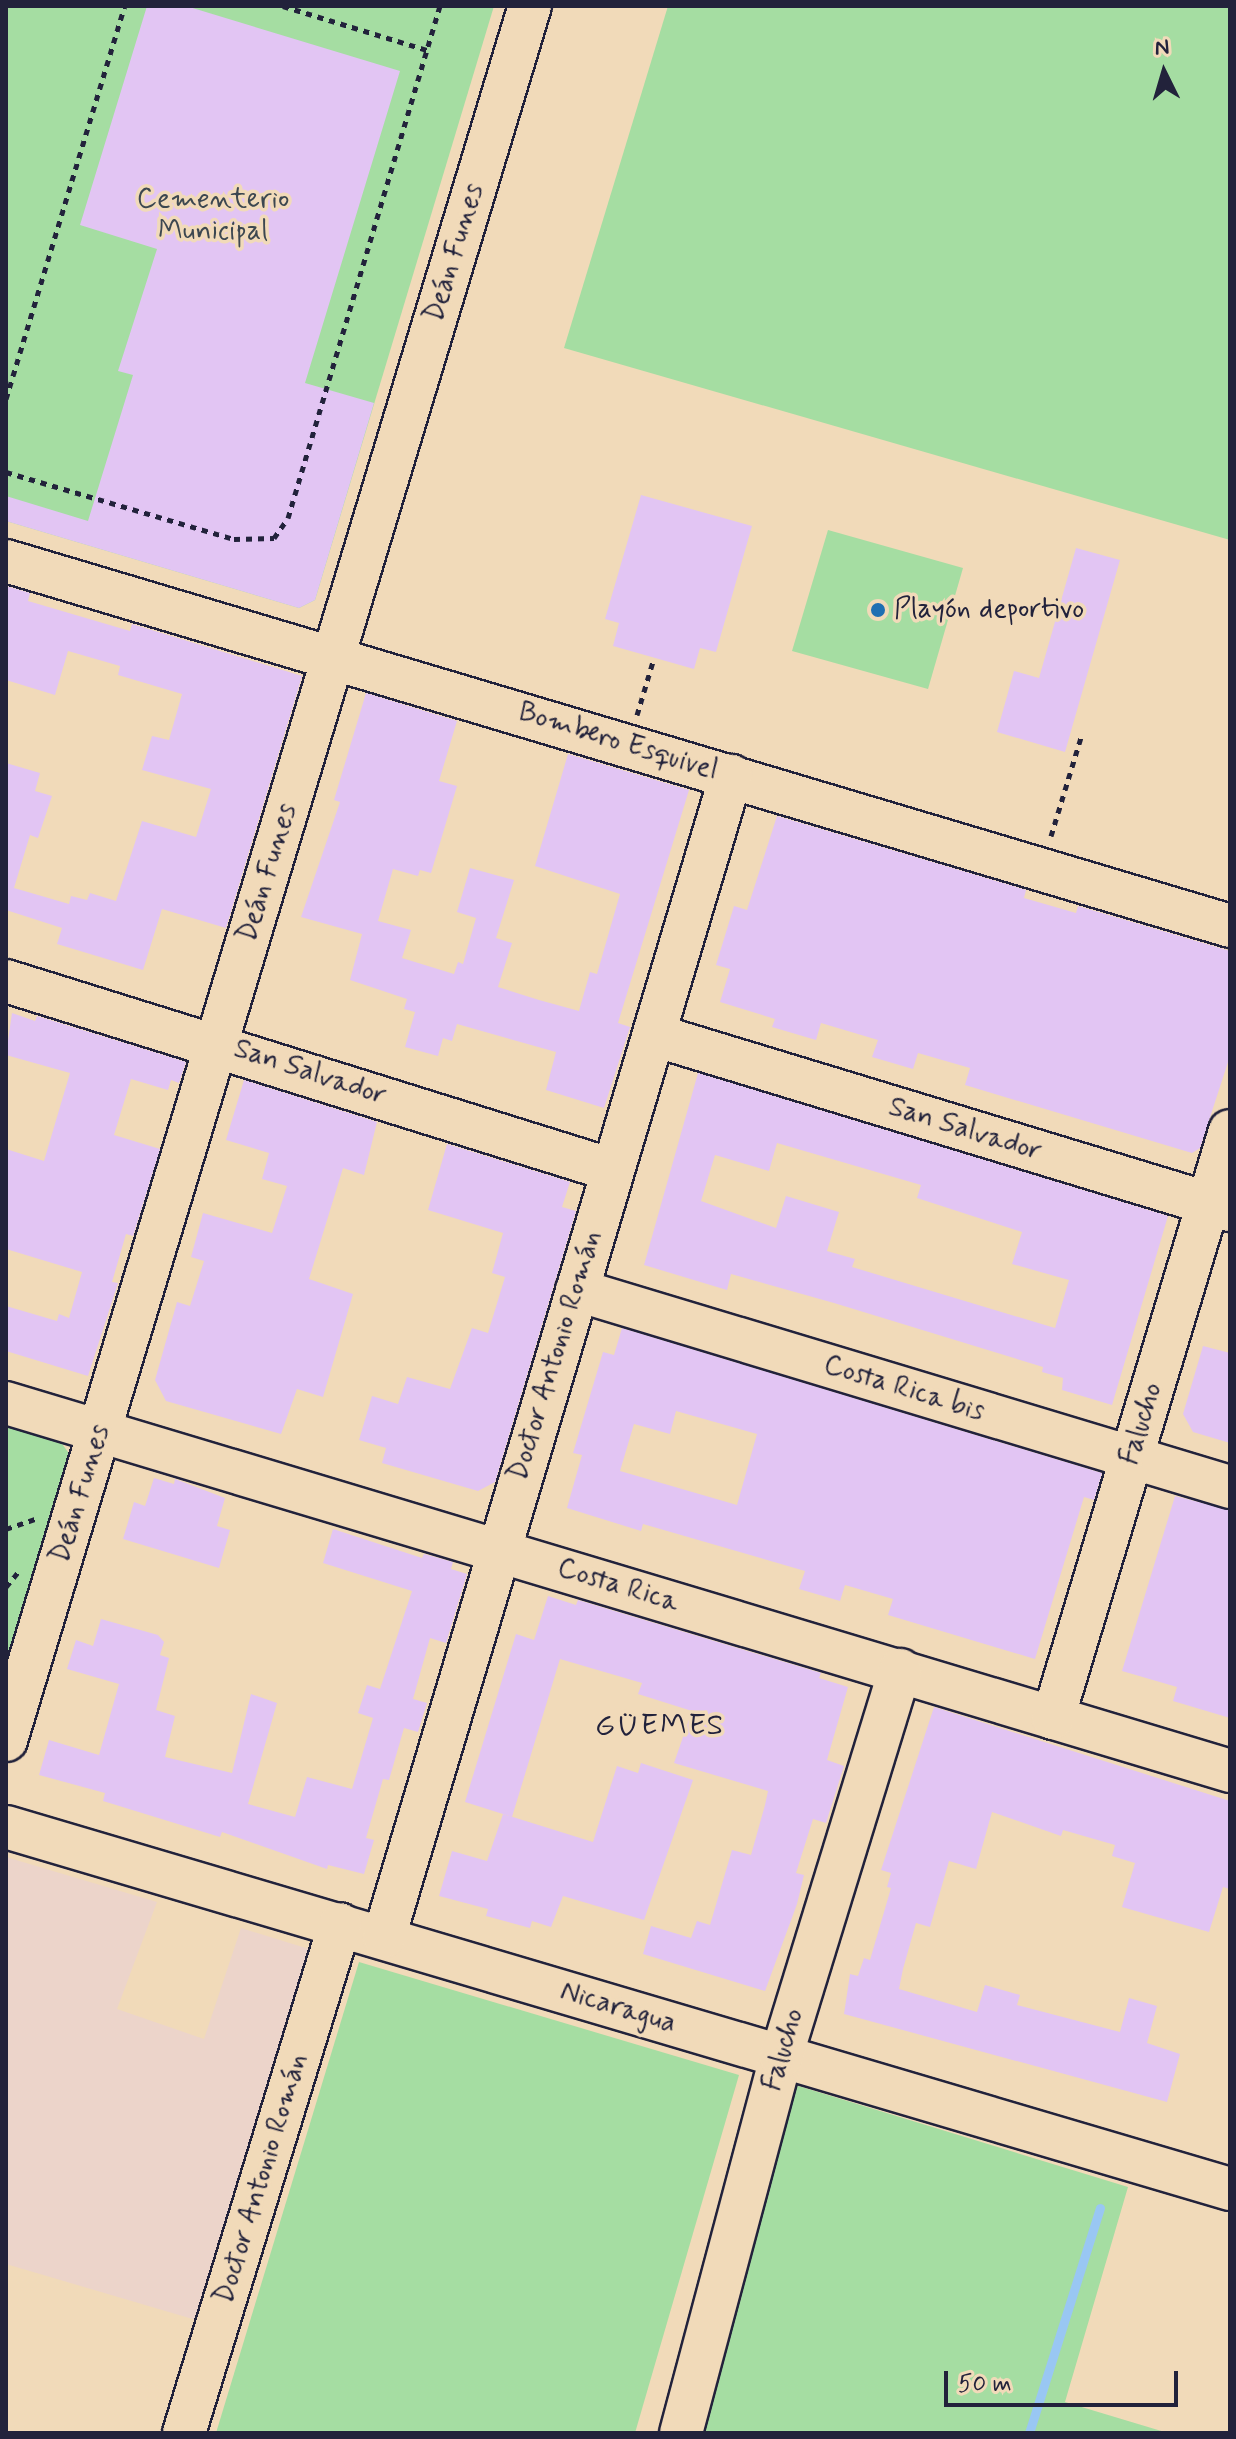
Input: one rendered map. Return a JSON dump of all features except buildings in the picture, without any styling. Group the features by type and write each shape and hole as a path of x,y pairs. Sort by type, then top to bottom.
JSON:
{"street":[{"name":"Deán Funes","path":"6,1740 530,6"},
{"name":"Bombero Esquivel","path":"6,561 1230,926"},
{"name":"Doctor Antonio Román","path":"384,1937 731,776"},
{"name":"San Salvador","path":"6,981 218,1044 612,1170"},
{"name":"San Salvador","path":"654,1035 1219,1207"},
{"name":"Falucho","path":"1053,1718 1132,1457 1219,1207 1230,1131"},
{"name":"Costa Rica bis","path":"577,1290 1230,1487"},
{"name":"Costa Rica","path":"6,1403 1230,1771"},
{"name":"Falucho","path":"681,2433 781,2057 900,1670"},
{"name":"Nicaragua","path":"6,1827 1230,2189"},
{"name":"Doctor Antonio Román","path":"184,2433 340,1924"}],"path":[{"path":"6,399 125,6"},
{"path":"283,6 428,50"},
{"path":"6,472 234,539 274,538 288,518 440,6"},
{"path":"635,721 654,658"},
{"path":"1049,844 1082,734"},
{"path":"6,1529 42,1517"}],"shaded area":[{"path":"6,1857 157,1902 117,2009 204,2039 241,1928 309,1949 196,2320 6,2264"}],"green space":[{"name":"Cementerio Municipal","path":"6,6 494,6 315,600 299,608 6,521"},
{"path":"668,6 1230,6 1230,540 564,348"},
{"name":"Playón deportivo","path":"828,530 963,568 928,689 792,651"},
{"path":"6,1421 57,1437 71,1456 6,1683"},
{"path":"359,1962 739,2075 635,2433 216,2433"},
{"path":"792,2084 1128,2187 1065,2402 1168,2433 698,2433"}],"waterway":[{"path":"1029,2433 1100,2208"}],"place":[{"name":"Playón deportivo","path":"878,610"}],"district":[{"name":"GÜEMES","path":"660,1726"}]}
